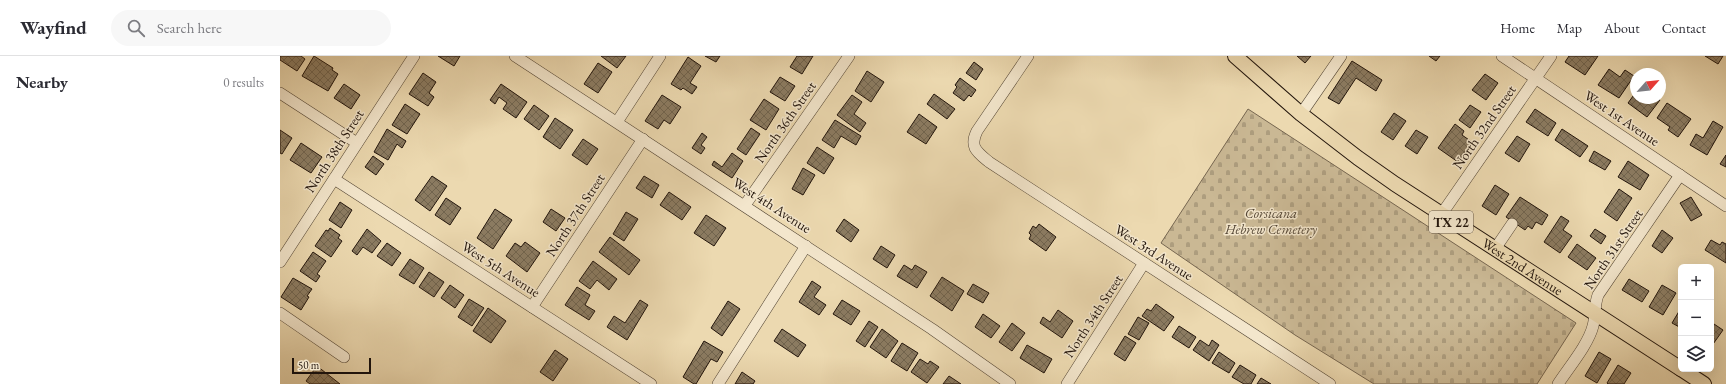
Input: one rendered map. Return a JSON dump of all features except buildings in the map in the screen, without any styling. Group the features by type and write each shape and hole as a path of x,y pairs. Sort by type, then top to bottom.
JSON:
{"main road":[{"name":"West 2nd Avenue","path":"1235,56 1301,114 1358,158 1441,215 1678,367"},
{"name":"West 2nd Avenue","path":"1686,372 1704,384"}],"street":[{"name":"North 38th Street","path":"280,262 414,56"},
{"name":"West 4th Avenue","path":"515,56 745,205 932,329 1010,384"},
{"path":"617,122 660,56"},
{"name":"North 36th Street","path":"745,205 849,56"},
{"name":"West 3rd Avenue","path":"1028,56 974,138 974,146 977,152 989,162 1330,384"},
{"path":"1301,114 1341,56"},
{"name":"West 1st Avenue","path":"1502,56 1726,206"},
{"name":"North 32nd Street","path":"1441,215 1552,56"},
{"path":"280,93 357,143"},
{"name":"North 37th Street","path":"532,307 643,139"},
{"name":"North 31st Street","path":"1558,384 1593,327 1596,314 1595,305 1598,295 1680,175"},
{"name":"West 5th Avenue","path":"334,179 651,384"},
{"path":"1494,249 1512,224"},
{"path":"718,384 806,246"},
{"name":"North 34th Street","path":"1067,384 1144,263"},
{"path":"280,313 344,357"}],"green space":[{"name":"Corsicana Hebrew Cemetery","path":"1248,109 1576,323 1537,384 1374,384 1295,335 1161,243"}]}
